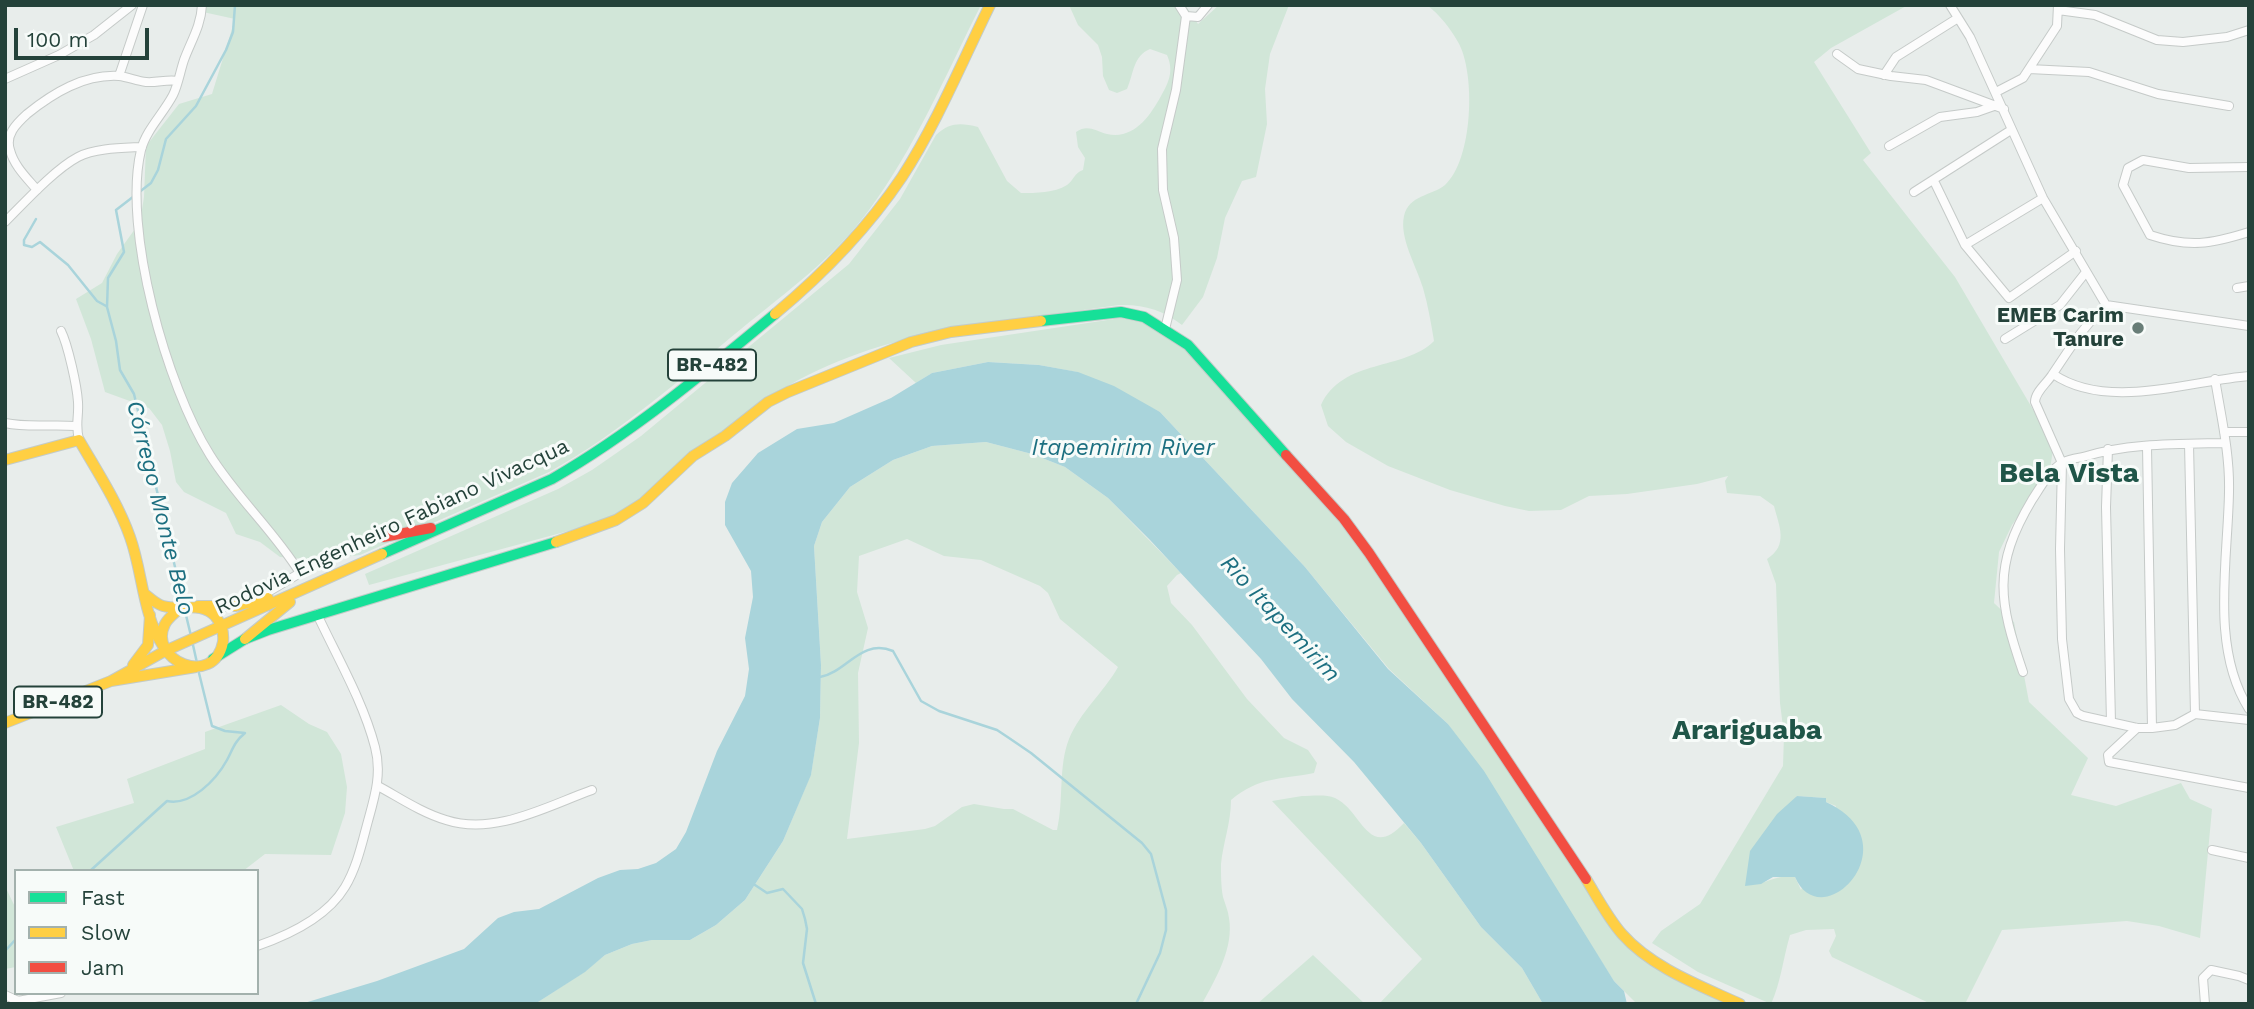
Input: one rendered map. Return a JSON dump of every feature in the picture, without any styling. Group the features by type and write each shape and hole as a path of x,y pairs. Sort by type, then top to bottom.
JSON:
{"main road":[{"name":"Rodovia Engenheiro Fabiano Vivacqua","path":"111,681 164,649 234,621 552,479 613,443 812,283 856,237 902,176 990,5"},
{"path":"234,621 262,629 593,530 616,520 643,503 693,456 725,436 768,402 911,342 951,332 1121,312 1144,317 1188,345 1343,519 1369,553 1622,934 1666,969 1740,1004"},
{"path":"5,460 79,440 131,539 154,631 164,649 180,665 196,667"},
{"path":"383,537 449,525"},
{"path":"145,594 161,606 225,607 247,604 310,587"},
{"path":"111,681 196,667 213,659 262,629 310,587"},
{"path":"198,607 216,617 221,626 222,644 213,659"},
{"path":"164,649 162,631 165,622 180,608"},
{"path":"126,674 148,645 150,615"},
{"name":"BR-482","path":"5,723 111,681"}],"street":[{"path":"5,79 60,55 94,35 132,5"},
{"path":"119,76 143,5"},
{"path":"202,5 199,28 184,58 173,94 142,147 137,172 138,224 144,265 169,368 188,416 210,456 300,573 247,604"},
{"path":"1165,329 1177,280 1174,238 1163,190 1162,149 1176,90 1186,16 1179,5"},
{"path":"1186,16 1198,17 1208,5"},
{"path":"1950,5 1970,37 2043,198 2106,305"},
{"path":"1996,92 2023,78 2057,26 2058,8 2095,15 2157,40 2183,42 2227,37 2249,30"},
{"path":"1884,75 1896,57 1958,18"},
{"path":"1837,54 1858,69 1926,80 2004,109"},
{"path":"2029,69 2089,72 2158,94 2229,106"},
{"path":"37,190 18,168 9,150 8,138 15,124 55,93 79,83 119,76 144,82 178,81"},
{"path":"1889,146 1940,117 1977,112 1994,106"},
{"path":"1914,192 2011,130"},
{"path":"5,222 37,190 78,156 142,147"},
{"path":"2249,167 2189,168 2143,160 2129,168 2123,185 2150,235 2176,243 2207,243 2249,232"},
{"path":"1934,181 1965,245 2010,298 2076,251"},
{"path":"1965,245 2043,198"},
{"path":"2005,339 2060,305 2086,272"},
{"path":"2237,288 2249,286"},
{"path":"2106,305 2249,326"},
{"path":"2106,305 2069,346 2053,374 2035,397 2062,463 2062,639 2069,699 2077,713 2083,716 2137,728 2175,725 2195,714 2249,720"},
{"path":"61,331 66,342 78,401 75,426 79,440"},
{"path":"2053,374 2066,383 2105,391 2140,392 2214,379 2249,376"},
{"path":"2214,379 2224,432 2229,492 2223,582 2229,664 2233,680 2249,709"},
{"path":"5,423 26,427 47,424 75,426"},
{"path":"2224,432 2249,432"},
{"path":"2023,672 2011,637 2003,595 2003,573 2008,549 2023,515 2043,483 2062,463 2108,449 2225,443"},
{"path":"2189,444 2195,714"},
{"path":"2147,447 2152,728"},
{"path":"2108,449 2106,507 2111,722"},
{"path":"259,945 306,923 336,899 345,887 357,860 378,786 376,750 367,721 317,614"},
{"path":"2137,728 2108,755 2107,760 2113,764 2249,788"},
{"path":"378,786 432,815 462,824 484,825 504,821 593,790"},
{"path":"2212,850 2249,858"},
{"path":"2205,1004 2203,978 2211,971 2249,980"},
{"path":"5,995 18,1001 50,995"}],"green space":[{"path":"202,5 981,5 929,110 886,186 841,244 792,288 625,423 549,472 360,555 320,560 280,557 260,542 236,534 226,513 184,492 176,482 162,425 149,408 105,392 91,339 76,299 102,283 117,254 140,222 146,146 179,104 212,94 235,19 203,12"},
{"path":"1069,5 1185,5 1198,24 1219,5 1289,5 1270,54 1265,89 1267,124 1256,177 1242,181 1225,218 1217,258 1203,297 1182,325 1168,315 1152,309 1119,305 944,331 859,353 819,370 760,404 667,480 616,515 594,524 369,585 365,574 558,489 592,470 641,436 849,264 900,199 936,135 946,128 961,124 978,127 1007,181 1021,193 1027,193 1062,188 1083,170 1085,158 1078,147 1076,132 1088,128 1117,135 1140,125 1152,111 1168,81 1170,66 1167,55 1150,49 1144,52 1137,61 1127,89 1117,93 1109,90 1103,76 1098,45 1078,25"},
{"path":"1427,5 1908,5 1831,48 1814,62 1871,153 1863,160 1955,277 2048,435 2053,450 2050,469 2012,525 1999,552 1994,603 2014,622 2029,702 2088,758 2071,795 2116,806 2181,783 2190,799 2212,809 2200,938 2159,926 2127,921 2002,930 1965,1004 1931,1004 1832,957 1829,951 1836,936 1834,929 1806,930 1790,935 1771,1004 1698,972 1652,943 1661,931 1700,904 1783,766 1784,735 1780,703 1776,584 1767,559 1778,548 1781,535 1778,521 1774,506 1760,496 1727,493 1725,481 1728,476 1697,484 1627,494 1589,496 1561,510 1529,511 1505,506 1450,490 1388,466 1346,442 1328,426 1321,405 1331,390 1344,379 1407,357 1434,341 1423,288 1406,243 1404,216 1415,200 1445,185 1454,173 1466,137 1469,94 1464,56 1458,42","holes":["1797,796 1826,798 1826,802 1836,806 1801,890 1795,877 1750,884"]},
{"path":"1121,318 1137,319 1172,335 1354,539 1628,940 1736,1004 1637,1004 1614,981 1448,724 1389,669 1305,567 1160,412 1077,372 1039,365 988,362 932,373 916,383 889,358 941,345"},
{"path":"986,442 1032,454 1065,467 1108,498 1181,573 1167,586 1171,603 1192,625 1247,699 1284,738 1308,750 1317,763 1314,773 1261,783 1231,800 1221,864 1222,893 1229,918 1229,940 1223,962 1202,1004 535,1004 605,955 632,944 652,940 690,940 716,925 745,900 783,841 811,774 820,718 821,665 814,546 822,522 850,487 893,460 932,446","holes":["907,539 944,556 981,560 1040,586 1048,593 1060,619 1118,667 1079,720 1069,739 1063,761 1057,830 1013,809 974,804 962,807 935,826 925,829 847,839 859,743 858,673 868,628 857,592 859,556"]},
{"path":"281,705 309,724 327,732 341,754 347,787 345,813 331,855 265,854 246,869 73,869 56,827 134,803 127,779 205,749 205,732"},
{"path":"1302,796 1335,798 1373,835 1382,837 1392,834 1404,823 1481,927 1522,968 1543,1004 1379,1004 1422,959 1272,801"},
{"path":"5,886 14,905 14,967 5,969"},
{"path":"1313,955 1365,1004 1257,1004"}],"water":[{"name":"Itapemirim River","path":"988,362 1039,365 1078,372 1114,386 1160,412 1305,567 1388,669 1448,724 1484,771 1614,981 1624,991 1627,1004 1543,1004 1522,968 1481,927 1421,843 1354,762 1292,699 1261,659 1150,540 1108,498 1065,467 1032,454 986,442 932,446 893,460 850,487 822,522 814,546 821,665 820,718 811,775 783,841 745,900 716,925 690,940 652,940 632,944 605,955 585,972 535,1004 301,1004 377,981 464,949 498,918 514,912 539,909 598,878 620,870 638,869 656,863 676,849 686,832 717,751 745,696 749,669 745,638 753,597 751,571 725,525 725,502 732,483 758,453 797,429 834,423 891,398 932,373"},
{"path":"1797,796 1826,798 1826,802 1851,819 1862,839 1862,860 1854,878 1840,891 1824,897 1808,893 1795,877 1773,877 1761,884 1745,886 1750,851 1777,814"}],"waterway":[{"name":"Córrego Monte Belo","path":"184,605 134,394 120,370 107,307 108,278 124,252 116,210 151,183 158,170 166,139 196,106 233,32 235,5"},
{"path":"36,219 24,245 32,247 40,242 68,265 97,301 106,306"},
{"name":"Córrego Monte Belo","path":"185,611 191,636"},
{"name":"Córrego Monte Belo","path":"193,645 197,663"},
{"path":"820,677 830,674 863,652 882,648 893,651 921,701 939,711 997,730 1031,753 1142,843 1151,854 1166,910 1166,930 1160,953 1136,1004"},
{"name":"Córrego Monte Belo","path":"92,869 167,801 185,800 210,783 245,733 225,731 212,726 199,673"},
{"path":"755,885 767,893 783,889 802,909 807,929 803,963 816,1004"},
{"name":"Córrego Monte Belo","path":"5,951 14,941"}],"traffic: fast":[{"path":"1041,321 1121,312 1144,317 1188,345 1286,455"},
{"path":"382,554 552,479 582,461 667,401 775,314"},
{"path":"213,659 245,639 268,630 556,542"}],"traffic: slow":[{"path":"775,314 843,250 874,215 902,177 938,114 990,5"},
{"path":"556,542 616,520 643,503 693,456 725,436 768,402 788,392 911,342 951,332 1041,321"},
{"path":"5,460 79,440 125,524 151,620 163,646"},
{"path":"111,681 165,651 382,554"},
{"path":"145,594 163,606 204,609 215,616 222,628 223,642 217,656 208,664 184,664 173,658 165,649 162,637 165,624 180,608"},
{"path":"198,606 236,606 268,598"},
{"path":"245,639 290,602"},
{"path":"133,665 148,645 150,615"},
{"path":"5,723 111,681 196,667"},
{"path":"1586,879 1612,921 1634,946 1678,975 1740,1004"}],"traffic: jam":[{"path":"1286,455 1344,519 1369,553 1586,879"},
{"path":"383,537 431,528"}],"place":[{"name":"EMEB Carim Tanure","path":"2138,328"}],"district":[{"name":"Bela Vista","path":"2069,474"},
{"name":"Arariguaba","path":"1747,731"}],"water label":[{"name":"Rio Itapemirim","path":"1280,619"}]}
